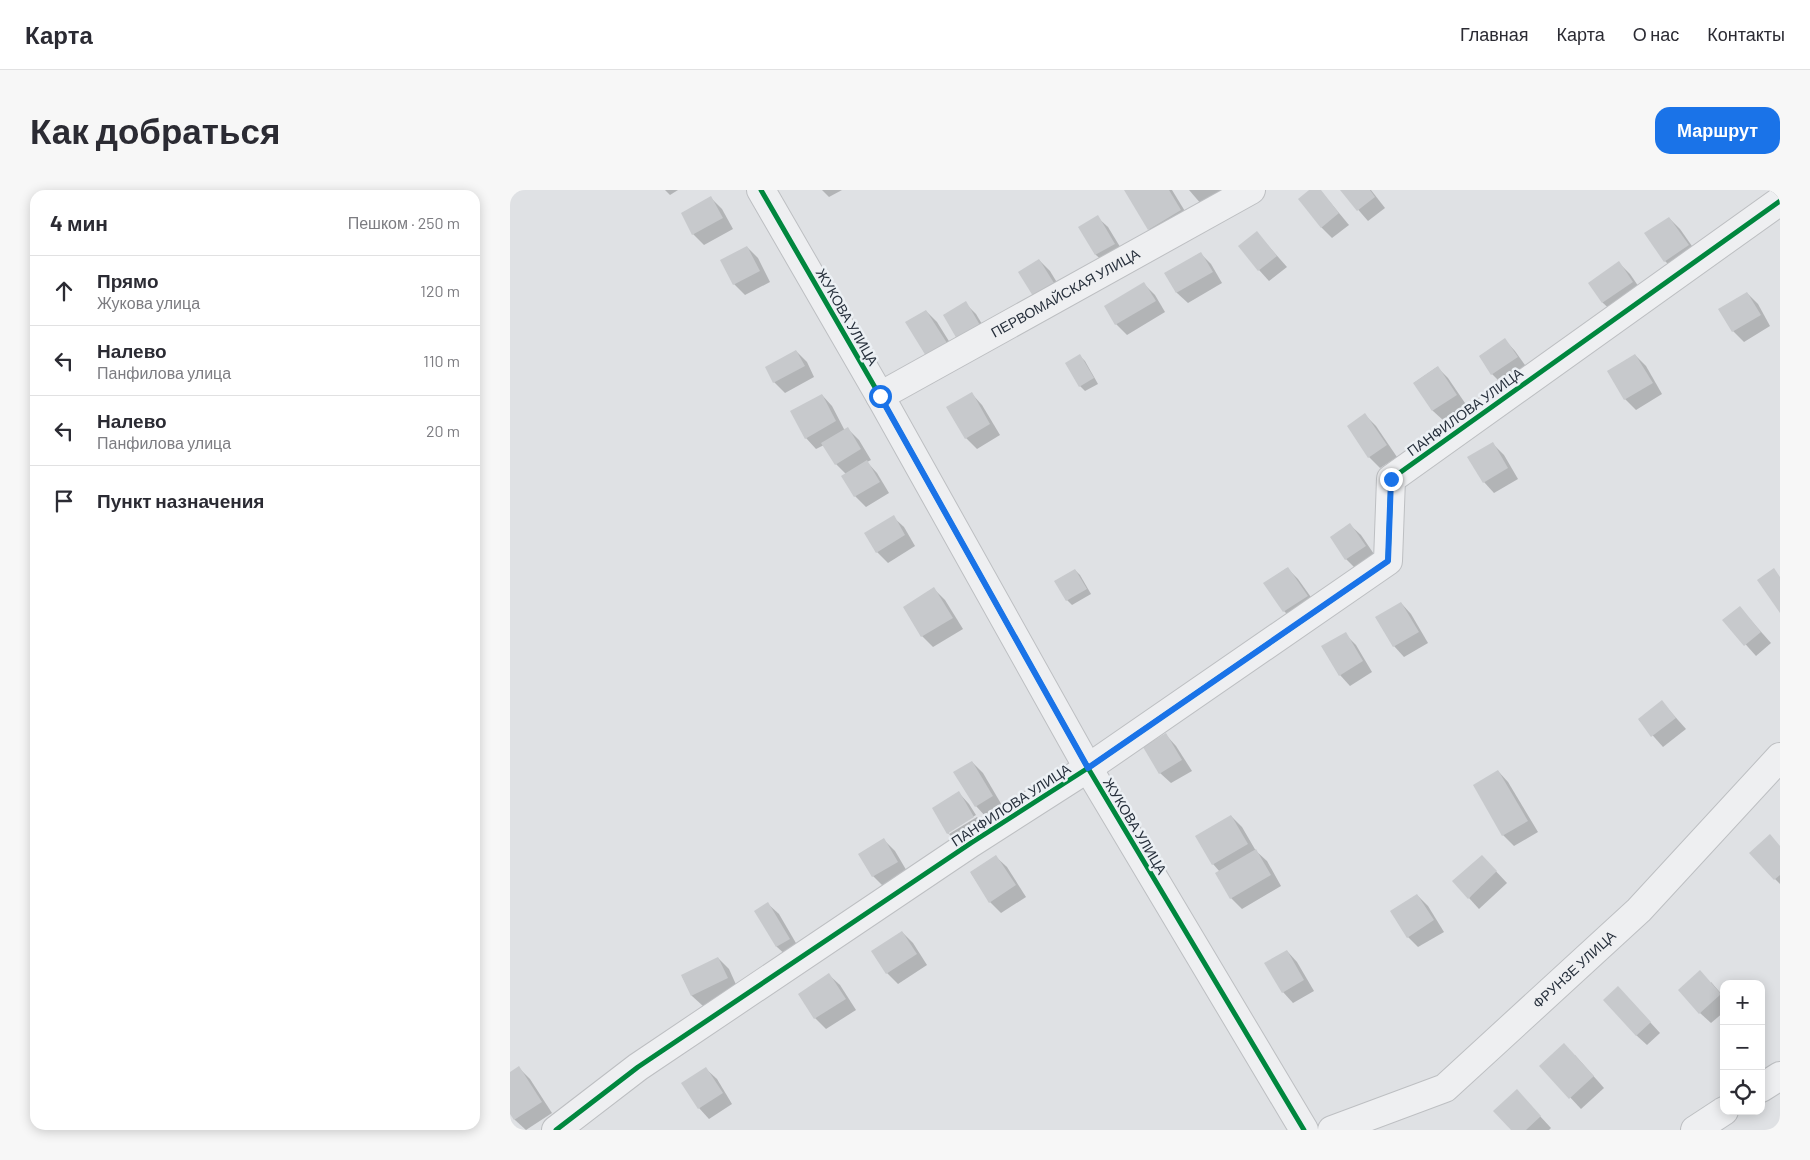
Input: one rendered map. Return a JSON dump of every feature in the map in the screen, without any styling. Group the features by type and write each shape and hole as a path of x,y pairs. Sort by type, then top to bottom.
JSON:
{"street":[{"name":"ЖУКОВА УЛИЦА","path":"761,190 880,396 1088,768 1304,1130"},
{"name":"ПЕРВОМАЙСКАЯ УЛИЦА","path":"880,396 1251,190"},
{"name":"ПАНФИЛОВА УЛИЦА","path":"556,1130 638,1067 962,849 1088,768 1388,561 1391,479 1780,201"},
{"name":"ФРУНЗЕ УЛИЦА","path":"1332,1130 1445,1088 1639,910 1780,757"},
{"path":"1765,1085 1780,1076"},
{"path":"1695,1130 1720,1114"}],"building":[{"path":"1124,190 1169,190 1181,210 1148,230"},
{"path":"1309,190 1321,190 1339,213 1321,228 1298,199"},
{"path":"1340,190 1370,190 1375,197 1357,211"},
{"path":"711,196 723,218 692,235 681,213"},
{"path":"1098,215 1115,244 1095,255 1078,227"},
{"path":"1669,217 1689,245 1664,262 1644,233"},
{"path":"1257,231 1277,256 1258,271 1238,246"},
{"path":"747,246 760,271 733,285 720,260"},
{"path":"1201,252 1213,272 1176,293 1164,273"},
{"path":"1039,259 1054,283 1033,296 1018,272"},
{"path":"1619,261 1633,282 1602,303 1588,283"},
{"path":"1144,282 1156,301 1115,325 1104,306"},
{"path":"1747,292 1761,315 1732,332 1718,309"},
{"path":"966,301 984,332 961,346 943,315"},
{"path":"926,310 947,343 926,356 905,322"},
{"path":"1505,338 1518,357 1491,375 1479,356"},
{"path":"796,350 805,366 773,383 765,367"},
{"path":"1080,354 1094,378 1079,387 1065,363"},
{"path":"1635,354 1653,383 1624,400 1607,371"},
{"path":"1438,366 1457,395 1432,411 1413,383"},
{"path":"972,392 990,424 965,439 946,407"},
{"path":"822,394 836,421 805,439 790,411"},
{"path":"1365,413 1387,445 1368,458 1347,426"},
{"path":"848,427 861,449 835,465 821,443"},
{"path":"1493,442 1508,468 1483,483 1467,457"},
{"path":"867,460 880,482 854,497 841,476"},
{"path":"894,515 905,535 876,553 864,533"},
{"path":"1350,523 1366,546 1345,560 1330,537"},
{"path":"1288,567 1308,596 1283,612 1263,583"},
{"path":"1774,568 1780,577 1780,613 1757,580"},
{"path":"1075,569 1087,589 1066,601 1054,581"},
{"path":"934,587 953,618 921,637 903,607"},
{"path":"1401,602 1419,632 1393,647 1375,617"},
{"path":"1740,606 1761,632 1744,646 1722,620"},
{"path":"1346,632 1363,661 1339,676 1321,646"},
{"path":"1662,700 1676,718 1651,737 1638,719"},
{"path":"1166,733 1182,760 1159,774 1143,747"},
{"path":"972,761 993,796 975,807 953,772"},
{"path":"1498,770 1528,821 1502,836 1473,785"},
{"path":"959,791 974,817 947,834 932,808"},
{"path":"1231,815 1248,844 1212,865 1195,836"},
{"path":"1770,834 1780,846 1780,875 1774,880 1749,853"},
{"path":"884,838 898,862 872,877 858,854"},
{"path":"1256,849 1271,875 1230,899 1215,873"},
{"path":"996,855 1016,885 989,903 970,872"},
{"path":"1482,855 1497,871 1468,899 1452,881"},
{"path":"1417,894 1434,920 1407,938 1390,911"},
{"path":"768,902 790,939 776,947 754,911"},
{"path":"902,931 917,954 886,974 871,951"},
{"path":"1287,950 1304,980 1282,993 1264,963"},
{"path":"718,957 728,978 691,996 681,975"},
{"path":"1700,970 1720,995 1699,1014 1678,990"},
{"path":"829,973 846,999 814,1019 798,994"},
{"path":"1618,986 1651,1022 1636,1036 1603,1000"},
{"path":"1564,1043 1594,1076 1569,1099 1539,1066"},
{"path":"519,1066 542,1102 514,1120 510,1114 510,1072"},
{"path":"706,1067 723,1093 698,1109 681,1083"},
{"path":"1517,1089 1541,1116 1526,1130 1511,1130 1493,1111"}],"cycle path":[{"path":"761,190 880,396 1088,768 1304,1130"},
{"path":"556,1130 638,1067 971,843 1088,768 1388,561 1391,479 1780,201"}],"route":[{"path":"880,396 1088,768 1388,561 1391,479"}]}
